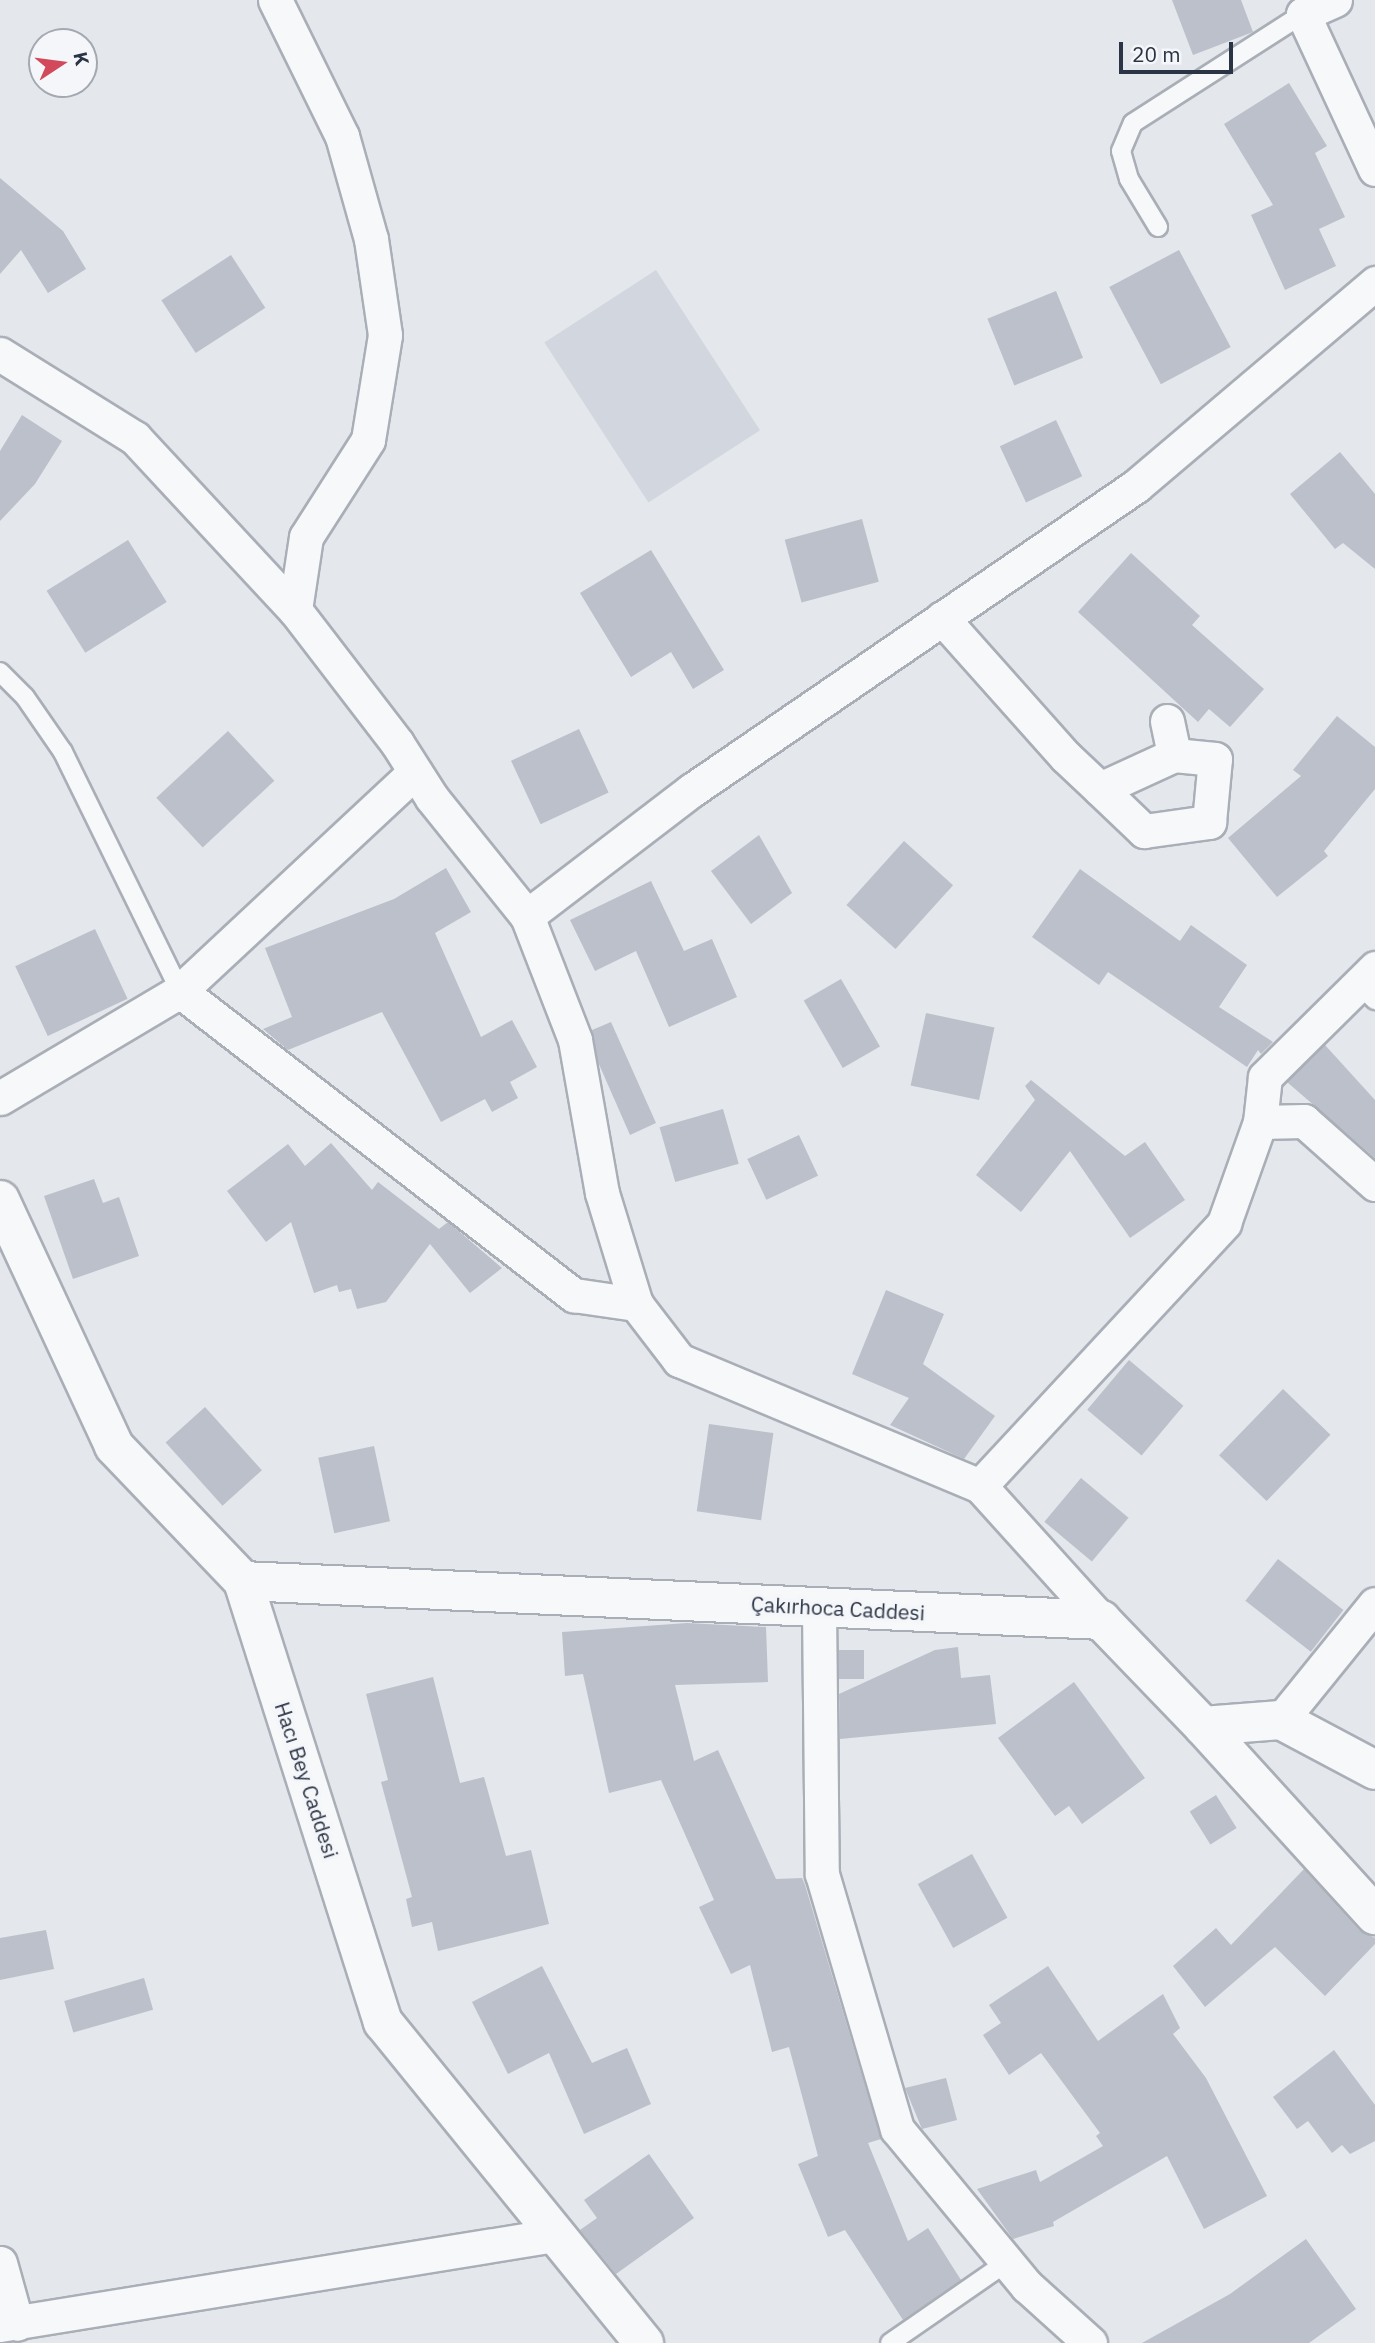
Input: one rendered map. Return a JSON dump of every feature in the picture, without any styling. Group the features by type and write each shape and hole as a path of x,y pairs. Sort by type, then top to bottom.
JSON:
{"street":[{"path":"275,0 342,136 371,239 385,335 368,440 306,537 295,610"},
{"path":"1335,0 1303,14 1375,169"},
{"path":"527,916 692,790 1136,486 1375,283"},
{"path":"0,354 135,438 295,610 415,772 527,916 575,1040 602,1193 636,1304 679,1360 980,1486 1375,1915"},
{"path":"942,618 1100,789 1144,831 1209,822 1215,760 1174,755 1100,789"},
{"path":"1167,722 1174,755"},
{"path":"0,1098 180,991 415,772"},
{"path":"980,1486 1224,1223 1260,1122 1265,1077 1370,984"},
{"path":"180,991 574,1295 636,1304"},
{"path":"1260,1122 1304,1121 1375,1184"},
{"name":"Hacı Bey Caddesi","path":"0,1200 114,1446 243,1581 383,2022 644,2343"},
{"name":"Çakırhoca Caddesi","path":"243,1581 1101,1620"},
{"path":"1281,1720 1375,1604"},
{"path":"819,1607 822,1874 897,2129 1007,2262 1090,2343"},
{"path":"1203,1726 1281,1720 1375,1770"},
{"path":"0,2263 8,2324 555,2235"}],"lane":[{"path":"1158,227 1129,179 1121,151 1133,123 1303,14"},
{"path":"0,672 25,698 63,752 180,991"},
{"path":"890,2343 1007,2262"}],"shaded area":[{"path":"656,270 760,430 648,503 544,342"}],"building":[{"path":"1172,0 1241,0 1253,32 1193,55"},
{"path":"1289,83 1327,146 1315,153 1345,217 1319,229 1336,266 1285,290 1251,215 1273,205 1224,124"},
{"path":"0,178 63,231 86,269 48,293 21,250 0,274"},
{"path":"1179,250 1231,347 1161,384 1109,287"},
{"path":"231,255 265,308 196,353 161,300"},
{"path":"1056,291 1083,358 1014,385 987,319"},
{"path":"22,415 62,441 35,484 0,521 0,451"},
{"path":"1056,420 1082,476 1026,502 1000,446"},
{"path":"1340,452 1375,494 1375,569 1343,543 1335,549 1290,494"},
{"path":"862,519 879,582 802,602 785,540"},
{"path":"128,540 167,602 85,653 47,591"},
{"path":"651,550 724,670 693,689 671,652 631,677 580,593"},
{"path":"1131,553 1200,616 1192,625 1264,689 1230,727 1209,709 1198,722 1078,612"},
{"path":"1337,716 1375,747 1375,789 1324,851 1328,856 1277,897 1228,838 1301,776 1293,770"},
{"path":"579,729 609,792 541,824 511,761"},
{"path":"228,731 274,781 203,848 156,798"},
{"path":"759,835 792,893 751,924 711,871"},
{"path":"904,841 953,885 896,949 846,905"},
{"path":"446,868 471,912 435,933 481,1037 512,1020 537,1067 510,1082 518,1098 492,1112 485,1099 441,1122 382,1012 288,1050 263,1029 292,1017 265,948 394,899"},
{"path":"1080,869 1180,941 1191,925 1247,965 1219,1007 1273,1042 1261,1054 1258,1050 1247,1067 1108,972 1099,985 1032,937"},
{"path":"651,881 684,951 712,939 737,997 669,1027 636,951 595,971 570,920"},
{"path":"95,929 128,999 48,1036 15,966"},
{"path":"841,979 880,1047 843,1068 804,1000"},
{"path":"926,1013 994,1028 979,1100 911,1085"},
{"path":"611,1022 656,1123 630,1135 598,1062 592,1030"},
{"path":"1325,1045 1375,1100 1375,1158 1287,1082"},
{"path":"1031,1080 1125,1156 1145,1142 1185,1200 1130,1238 1070,1151 1021,1212 976,1175 1035,1100 1025,1086"},
{"path":"723,1109 739,1164 675,1182 660,1127"},
{"path":"799,1135 818,1176 766,1200 747,1159"},
{"path":"331,1143 372,1190 378,1182 439,1229 448,1222 502,1268 470,1293 430,1244 386,1302 357,1309 351,1289 339,1292 337,1285 314,1293 291,1222 266,1242 227,1191 288,1144 305,1166"},
{"path":"94,1179 103,1203 119,1197 139,1256 73,1279 44,1196"},
{"path":"886,1290 944,1314 923,1364 995,1416 964,1459 890,1425 909,1398 852,1374"},
{"path":"1129,1360 1183,1406 1142,1455 1087,1410"},
{"path":"1283,1389 1330,1435 1267,1501 1219,1455"},
{"path":"205,1407 262,1470 222,1506 166,1442"},
{"path":"709,1424 773,1433 761,1520 697,1511"},
{"path":"374,1446 390,1521 334,1533 318,1458"},
{"path":"1081,1478 1128,1518 1092,1562 1044,1522"},
{"path":"1278,1559 1343,1610 1311,1652 1245,1601"},
{"path":"687,1623 766,1627 768,1682 675,1685 694,1761 718,1750 776,1879 802,1878 805,1885 881,2139 868,2143 908,2241 928,2228 961,2280 903,2320 845,2230 828,2237 798,2164 818,2156 789,2047 772,2052 750,1965 731,1974 699,1907 714,1900 661,1780 609,1793 583,1674 565,1676 562,1632"},
{"path":"958,1647 961,1678 990,1675 996,1724 840,1739 839,1694 935,1650"},
{"path":"839,1650 864,1650 864,1679 839,1679"},
{"path":"433,1677 460,1783 484,1777 506,1856 531,1850 549,1924 438,1951 432,1922 412,1927 406,1899 412,1897 381,1782 388,1780 366,1694"},
{"path":"1074,1682 1145,1778 1082,1824 1069,1806 1055,1816 998,1738"},
{"path":"1216,1795 1237,1828 1210,1845 1190,1811"},
{"path":"972,1854 1007,1918 953,1948 918,1884"},
{"path":"1304,1869 1359,1930 1375,1938 1375,1944 1325,1996 1275,1947 1205,2007 1173,1966 1216,1928 1231,1945"},
{"path":"46,1930 54,1969 0,1980 0,1938"},
{"path":"542,1966 592,2063 627,2048 651,2104 584,2134 549,2053 508,2074 472,2002"},
{"path":"1048,1966 1098,2041 1163,1994 1180,2028 1173,2034 1206,2078 1267,2196 1204,2229 1167,2156 1053,2222 1054,2226 1013,2239 977,2189 1036,2170 1040,2182 1103,2146 1096,2136 1100,2133 1041,2053 1009,2075 983,2035 1001,2023 989,2005"},
{"path":"144,1978 153,2010 73,2033 64,2001"},
{"path":"1334,2050 1375,2105 1375,2141 1350,2154 1342,2145 1332,2153 1308,2121 1297,2129 1273,2097"},
{"path":"946,2078 957,2120 922,2129 905,2088"},
{"path":"649,2154 694,2218 616,2274 580,2230 597,2218 584,2200"},
{"path":"1306,2239 1356,2309 1309,2343 1142,2343 1230,2294"}]}
